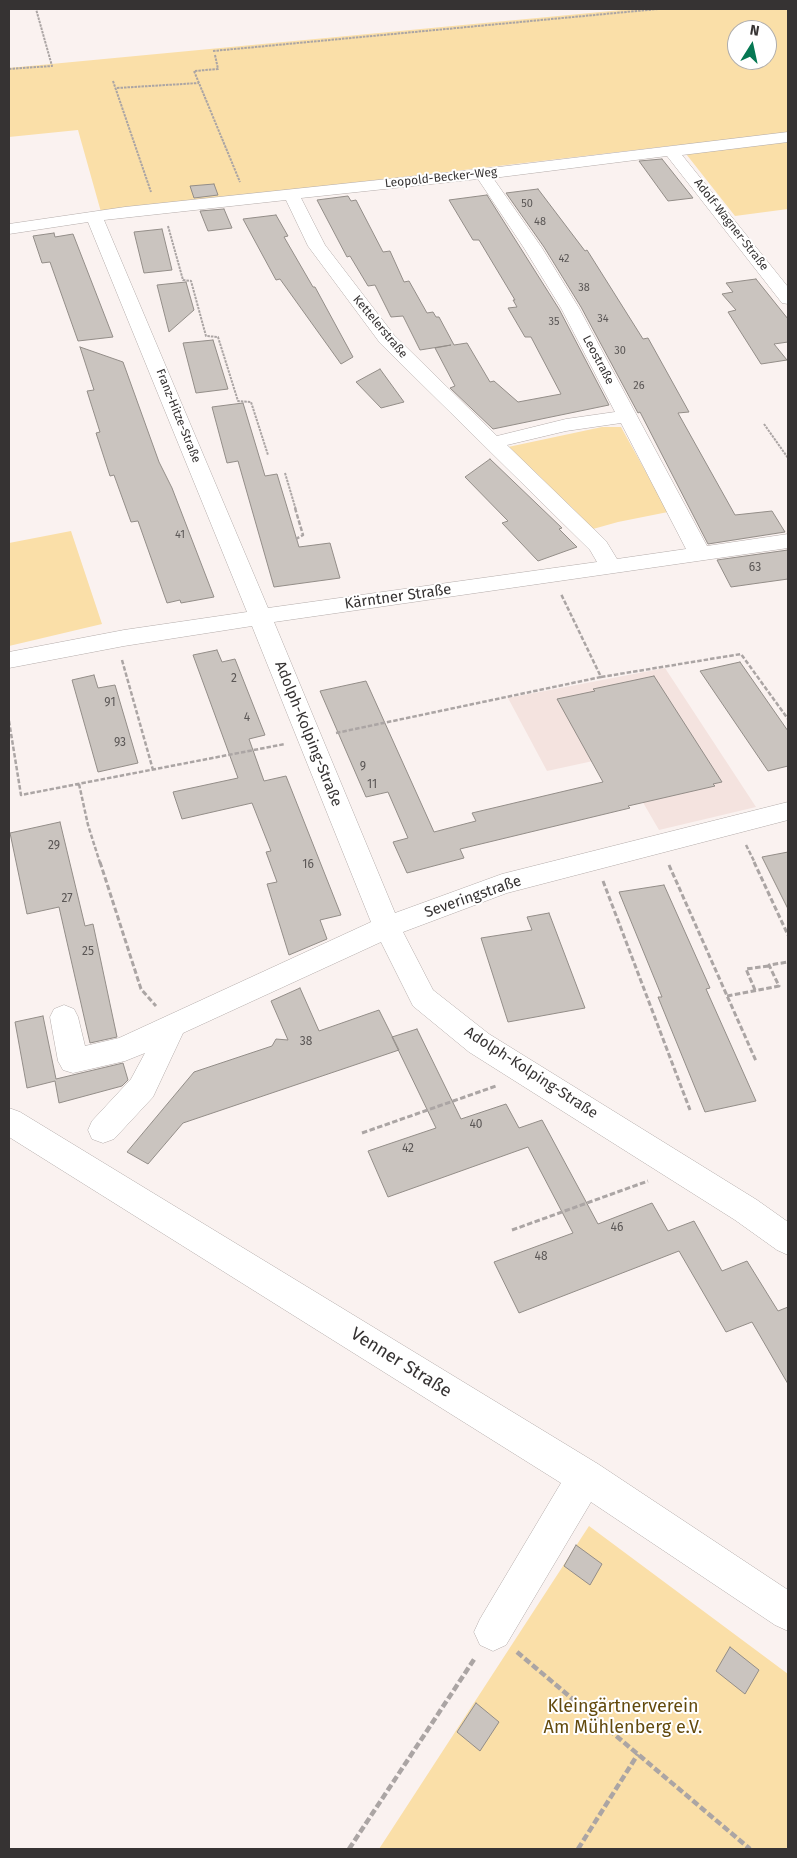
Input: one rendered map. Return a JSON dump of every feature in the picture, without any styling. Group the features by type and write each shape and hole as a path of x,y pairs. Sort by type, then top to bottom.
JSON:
{"street":[{"name":"Leopold-Becker-Weg","path":"9,229 94,216 161,215 248,198 482,174 788,137"},
{"name":"Adolf-Wagner-Straße","path":"672,152 788,299"},
{"name":"Leostraße","path":"482,174 533,248 570,308 700,554"},
{"name":"Kettelerstraße","path":"291,194 317,246 387,339 598,546 611,566"},
{"name":"Franz-Hitze-Straße","path":"94,216 260,617"},
{"path":"492,443 573,424 628,416"},
{"name":"Kärntner Straße","path":"9,660 116,640 260,617 788,541"},
{"name":"Adolph-Kolping-Straße","path":"260,617 387,927 423,998 479,1043 788,1240"},
{"name":"Severingstraße","path":"64,1017 73,1062 125,1049 387,927 502,884 788,811"},
{"path":"103,1130 142,1088 173,1025"},
{"name":"Venner Straße","path":"9,1121 585,1477 788,1612"},
{"path":"493,1632 585,1477"}],"path":[{"path":"9,69 52,66 36,9"},
{"path":"213,51 658,9"},
{"path":"215,55 218,70 194,71 248,198"},
{"path":"113,81 183,280 191,281 206,336 218,337 238,400 251,402 268,455"},
{"path":"117,88 199,83"},
{"path":"764,424 788,458"},
{"path":"285,473 303,535 296,539"},
{"path":"552,576 602,676"},
{"path":"116,640 153,770"},
{"path":"9,721 21,795 310,739 602,676 741,654 788,719"},
{"path":"79,784 88,825 141,989 173,1025"},
{"path":"736,825 788,935"},
{"path":"660,844 756,1061"},
{"path":"595,860 690,1110"},
{"path":"755,990 746,969 788,962"},
{"path":"727,996 779,986 769,966"},
{"path":"362,1133 530,1075"},
{"path":"512,1230 680,1170"},
{"path":"349,1849 493,1632 750,1849"},
{"path":"578,1849 638,1754"}],"shaded area":[{"path":"665,668 756,807 659,830 616,756 547,771 508,698"}],"green space":[{"path":"632,9 788,9 788,209 735,216 679,145 101,212 78,130 9,137 9,68"},
{"path":"602,427 621,427 668,512 593,529 508,447"},
{"path":"71,531 102,624 9,646 9,543"},
{"name":"Kleingärtnerverein Am Mühlenberg e.V.","path":"589,1526 788,1674 788,1849 379,1849"}],"building":[{"path":"662,159 693,198 668,201 639,161"},
{"path":"214,184 218,195 194,198 190,186"},
{"path":"538,189 585,251 587,250 643,339 648,338 689,412 678,413 735,515 772,511 785,532 708,544 640,412 638,413 581,307 544,247 506,193"},
{"path":"487,195 559,309 609,405 493,429 450,388 455,386 435,348 451,345 420,350 403,316 391,317 375,285 368,286 350,256 347,257 317,200 348,196 351,201 356,200 383,252 390,251 404,282 409,281 427,313 433,312 436,317 439,317 454,345 467,343 490,382 494,381 518,402 561,394 531,337 525,337 508,308 517,307 513,300 515,300 479,240 473,240 449,200"},
{"path":"224,209 232,228 208,231 200,211"},
{"path":"276,215 288,236 284,237 313,287 315,287 353,357 341,364 280,279 276,280 243,219"},
{"path":"162,229 172,270 144,273 134,232"},
{"path":"54,233 55,237 73,234 113,337 78,341 50,262 42,263 33,236"},
{"path":"756,279 788,319 788,342 774,344 787,360 761,364 728,312 736,310 722,294 733,292 726,283"},
{"path":"186,282 194,310 169,332 157,285"},
{"path":"213,340 228,389 196,393 183,343"},
{"path":"80,347 123,362 159,462 172,488 214,597 181,603 180,600 167,603 138,521 131,522 114,475 110,476 96,433 100,432 87,391 94,390"},
{"path":"380,369 404,402 381,408 356,382"},
{"path":"243,403 265,476 277,474 299,547 330,543 340,578 274,587 238,461 227,463 212,407"},
{"path":"490,459 562,528 559,529 577,547 538,561 502,523 508,521 465,477"},
{"path":"788,550 788,579 731,587 717,560"},
{"path":"217,650 222,662 235,659 265,735 249,739 264,781 286,776 341,915 320,920 327,939 289,955 267,884 277,882 266,852 271,851 252,803 182,819 173,792 238,778 193,655"},
{"path":"740,662 788,731 788,766 768,771 700,671"},
{"path":"94,675 98,688 115,685 138,763 98,772 72,680"},
{"path":"654,676 722,782 713,784 715,786 628,806 630,808 460,849 464,858 407,873 393,842 408,838 388,792 366,797 320,691 366,681 434,832 476,821 472,813 603,782 557,699"},
{"path":"60,822 85,926 93,924 117,1037 90,1043 59,907 27,914 10,833"},
{"path":"788,852 788,909 762,857"},
{"path":"664,885 710,988 706,989 756,1101 705,1112 658,997 662,997 619,892"},
{"path":"549,913 585,1008 508,1022 481,938 532,930 527,917"},
{"path":"300,988 319,1031 379,1010 399,1050 183,1123 148,1164 127,1152 194,1072 272,1046 276,1039 288,1040 271,1001"},
{"path":"43,1016 56,1079 123,1063 128,1080 122,1086 59,1103 55,1081 27,1088 15,1022"},
{"path":"417,1029 461,1119 506,1104 519,1128 542,1120 598,1224 652,1203 668,1231 694,1221 722,1271 747,1261 778,1311 788,1307 788,1384 752,1322 726,1332 679,1251 519,1313 494,1262 573,1233 528,1147 388,1197 368,1151 436,1128 392,1037"},
{"path":"576,1545 602,1564 590,1585 564,1566"},
{"path":"730,1647 759,1670 745,1694 716,1671"},
{"path":"476,1703 499,1722 480,1751 457,1732"}]}
